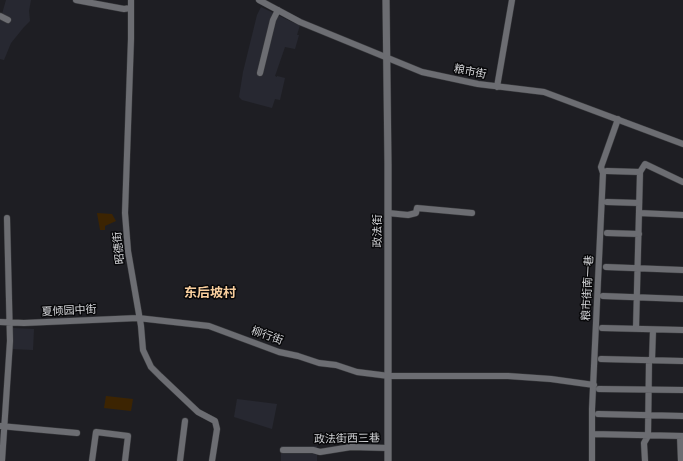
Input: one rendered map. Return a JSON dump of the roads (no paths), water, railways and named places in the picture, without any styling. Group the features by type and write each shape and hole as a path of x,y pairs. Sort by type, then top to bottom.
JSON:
{"street":[{"path":"76,0 124,9 130,8"},
{"name":"昭德街","path":"131,0 125,213 128,251 138,318 141,326 143,350 151,367 160,376 198,412 216,421 217,429 212,461"},
{"name":"粮市街","path":"259,0 300,22 422,72 497,87 544,92 683,144"},
{"name":"政法街","path":"386,0 389,376 388,461"},
{"path":"497,87 512,0"},
{"path":"260,73 273,20 278,10"},
{"path":"0,16 8,20"},
{"name":"粮市街南一巷","path":"592,461 603,173 601,167 618,119"},
{"path":"636,330 640,172 645,164 683,182"},
{"path":"607,171 640,172"},
{"path":"607,202 639,203"},
{"path":"388,213 408,215 416,213 417,208 472,213"},
{"path":"639,213 683,215"},
{"path":"2,461 2,426 9,362 7,218"},
{"path":"607,233 639,234"},
{"path":"606,267 683,270"},
{"path":"602,296 683,299"},
{"name":"夏倾园中街","path":"0,322 24,323 138,318"},
{"name":"柳行街","path":"138,318 209,326 279,352 357,372 389,376 508,376 551,379 596,387 683,390"},
{"path":"602,328 683,330"},
{"path":"645,461 644,443 648,436 648,389 653,330"},
{"path":"601,359 683,361"},
{"path":"598,414 683,416"},
{"path":"180,461 185,421"},
{"path":"2,426 77,433"},
{"path":"92,461 96,432 128,436 125,461"},
{"path":"592,434 682,436 681,461"},
{"name":"政法街西三巷","path":"283,450 313,450 320,452 350,447 388,448"}],"district":[{"name":"东后坡村","path":"210,293"}]}
